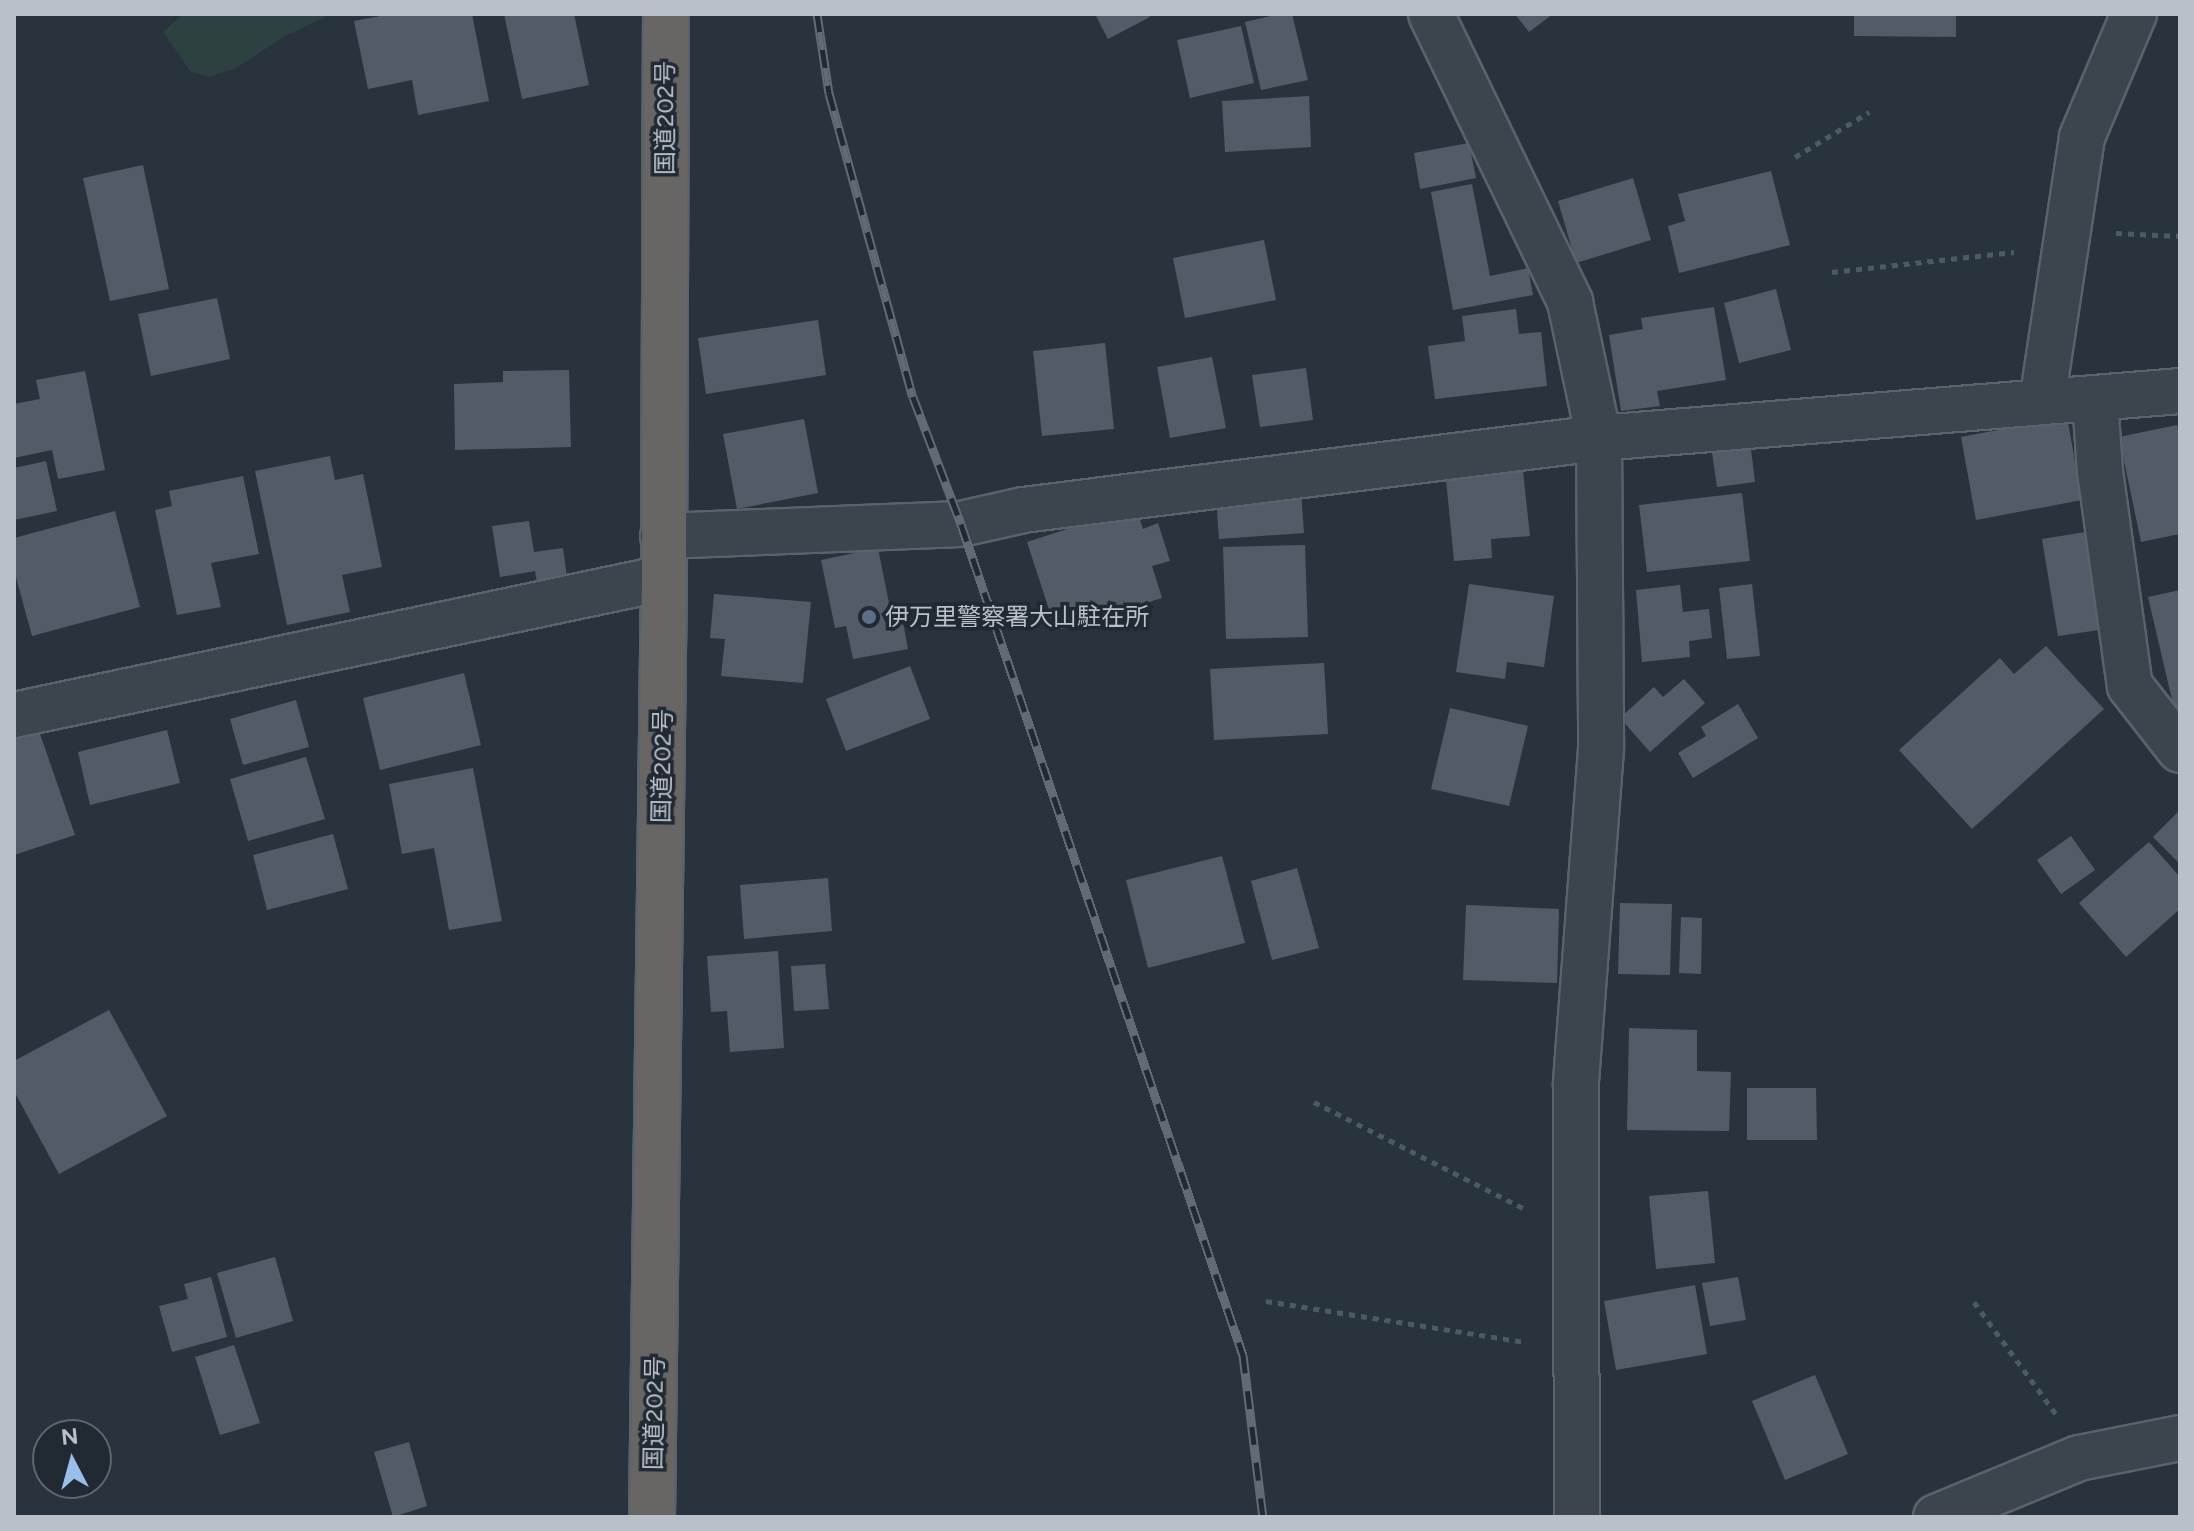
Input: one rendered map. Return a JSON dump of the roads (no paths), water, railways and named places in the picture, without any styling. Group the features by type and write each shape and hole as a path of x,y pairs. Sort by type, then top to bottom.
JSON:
{"highway":[{"name":"国道202号","path":"652,1517 666,14"}],"street":[{"path":"1431,14 1570,302 1599,438 1601,749 1576,1085 1577,1517"},
{"path":"2042,402 2082,137 2134,14"},
{"path":"14,715 663,557 961,524 1023,510 1599,438 2180,391"},
{"path":"2095,400 2100,471 2130,686 2180,750"},
{"path":"1936,1517 2079,1458 2180,1438"}],"railway":[{"path":"817,14 829,93 913,397 961,524 1243,1355 1263,1517"}],"place":[{"name":"伊万里警察署大山駐在所","path":"869,617"}]}
